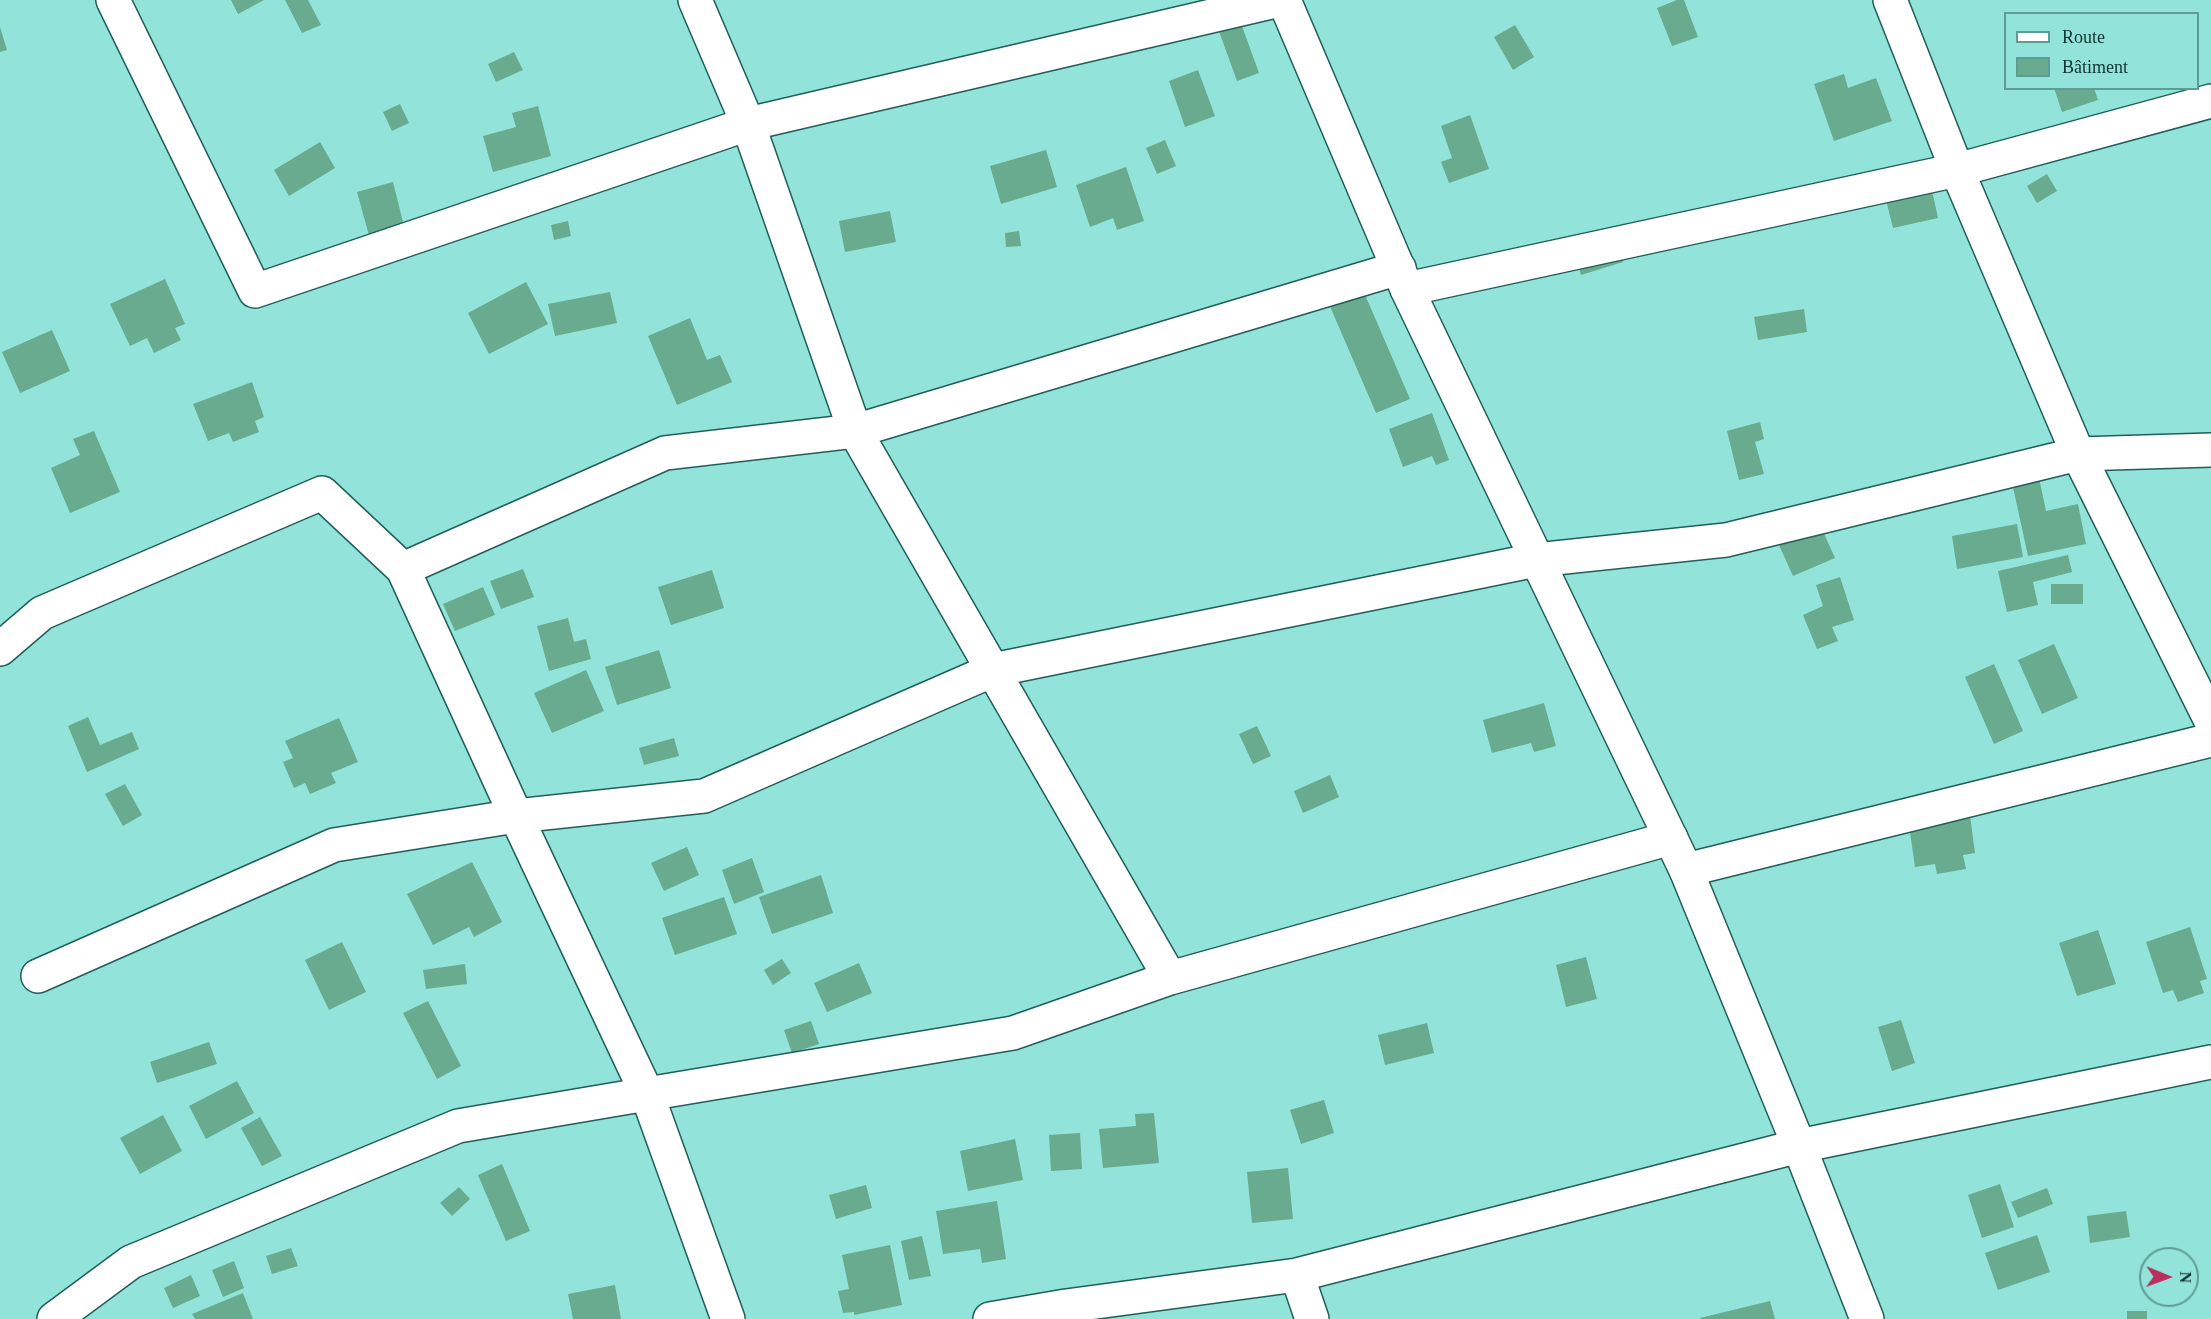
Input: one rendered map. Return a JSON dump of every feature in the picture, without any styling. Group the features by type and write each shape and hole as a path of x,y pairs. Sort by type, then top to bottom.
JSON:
{"street":[{"path":"113,0 255,291 748,124 1282,0 1403,278 1686,870 1867,1319"},
{"path":"695,0 748,124 855,431 1170,978"},
{"path":"1890,0 1957,170 2078,454 2211,721"},
{"path":"404,569 665,453 855,431 1403,278 1957,170 2211,101"},
{"path":"38,976 334,845 516,816 704,796 993,670 1536,560 1726,540 2078,454 2211,450"},
{"path":"0,650 42,613 322,493 404,569 516,816 648,1094 728,1319"},
{"path":"1686,870 2211,740"},
{"path":"54,1319 131,1262 458,1125 1013,1033 1170,978 1671,837"},
{"path":"990,1319 1066,1306 1297,1275 1799,1146 2211,1062"},
{"path":"1297,1275 1312,1319"}],"building":[{"path":"231,0 264,0 238,14"},
{"path":"285,0 308,0 321,25 302,33"},
{"path":"1677,0 1684,0 1698,37 1672,46 1657,8"},
{"path":"1238,15 1259,73 1237,81 1216,23"},
{"path":"1515,25 1534,57 1513,70 1494,37"},
{"path":"0,27 7,50 0,52"},
{"path":"514,52 523,70 496,82 488,64"},
{"path":"1198,70 1215,116 1185,127 1169,81"},
{"path":"1844,74 1848,88 1876,78 1892,121 1834,141 1814,84"},
{"path":"2055,90 2095,90 2098,100 2062,112"},
{"path":"400,104 409,123 392,131 383,112"},
{"path":"538,106 551,156 493,172 483,136 516,127 512,113"},
{"path":"1470,115 1489,169 1449,183 1441,162 1452,158 1441,126"},
{"path":"1165,140 1176,166 1157,174 1146,148"},
{"path":"320,142 335,168 289,196 274,170"},
{"path":"1046,150 1057,187 1001,204 990,166"},
{"path":"1126,167 1144,221 1117,230 1113,218 1090,227 1076,185"},
{"path":"2047,174 2057,191 2037,203 2027,186"},
{"path":"393,182 405,230 370,239 357,192"},
{"path":"1931,186 1938,218 1893,228 1885,196"},
{"path":"890,211 896,242 845,252 839,221"},
{"path":"568,221 571,236 554,240 551,225"},
{"path":"1019,231 1021,246 1006,247 1005,233"},
{"path":"1617,241 1623,262 1581,275 1575,253"},
{"path":"165,279 185,324 175,328 181,340 154,353 147,338 130,346 110,304"},
{"path":"526,282 548,324 489,354 468,313"},
{"path":"1363,290 1410,399 1376,413 1329,304"},
{"path":"610,292 617,323 555,336 548,304"},
{"path":"1804,309 1807,332 1758,340 1754,317"},
{"path":"690,318 707,360 720,355 732,382 677,405 648,336"},
{"path":"52,330 70,371 20,393 2,352"},
{"path":"252,382 264,417 255,421 259,432 233,442 229,433 208,441 193,404"},
{"path":"1432,413 1449,460 1436,465 1432,456 1403,467 1389,429"},
{"path":"1760,422 1764,439 1755,442 1764,474 1739,480 1727,431"},
{"path":"94,431 120,492 70,513 51,468 80,455 73,439"},
{"path":"2038,473 2046,511 2078,504 2086,544 2028,556 2011,478"},
{"path":"2017,524 2023,557 1957,569 1952,536"},
{"path":"1821,527 1835,558 1793,576 1779,545"},
{"path":"2068,555 2072,572 2033,582 2038,605 2007,612 1998,571"},
{"path":"523,569 534,597 501,609 490,581"},
{"path":"712,570 724,608 671,625 658,587"},
{"path":"1840,577 1854,620 1832,627 1838,641 1817,649 1803,615 1823,606 1816,585"},
{"path":"2051,584 2083,584 2083,604 2051,604"},
{"path":"483,587 495,615 455,631 443,604"},
{"path":"568,618 574,642 586,639 591,659 549,671 537,626"},
{"path":"2054,644 2078,698 2042,714 2018,660"},
{"path":"659,650 671,688 617,705 605,667"},
{"path":"1994,664 2023,731 1994,744 1965,677"},
{"path":"586,670 604,711 552,733 534,693"},
{"path":"1544,703 1556,746 1534,752 1531,743 1492,753 1483,720"},
{"path":"88,717 100,745 132,732 139,749 87,772 68,726"},
{"path":"339,718 358,762 331,773 336,783 310,794 305,783 294,788 283,762 293,758 285,741"},
{"path":"1257,726 1271,756 1253,764 1239,734"},
{"path":"674,738 679,756 644,765 639,748"},
{"path":"1330,775 1339,797 1303,813 1294,791"},
{"path":"125,784 142,815 123,826 105,794"},
{"path":"1969,808 1975,853 1963,855 1966,869 1937,874 1935,864 1915,867 1908,818"},
{"path":"687,847 699,875 664,891 651,863"},
{"path":"752,858 764,892 734,904 722,870"},
{"path":"472,862 502,922 474,937 469,927 433,945 407,894"},
{"path":"821,875 833,913 772,934 759,897"},
{"path":"724,897 737,934 675,955 662,918"},
{"path":"2190,927 2207,979 2200,981 2204,993 2178,1002 2173,990 2163,993 2146,942"},
{"path":"2098,930 2116,984 2077,996 2059,943"},
{"path":"342,942 366,992 329,1010 305,960"},
{"path":"1586,957 1597,999 1566,1007 1556,965"},
{"path":"782,959 791,973 773,985 764,970"},
{"path":"859,963 872,993 827,1012 814,983"},
{"path":"465,964 467,984 426,989 423,970"},
{"path":"428,1001 461,1066 437,1079 403,1013"},
{"path":"1901,1020 1915,1063 1892,1071 1878,1027"},
{"path":"811,1021 819,1044 792,1053 784,1030"},
{"path":"1427,1023 1434,1053 1385,1065 1378,1035"},
{"path":"209,1042 217,1064 157,1083 150,1062"},
{"path":"237,1081 254,1113 206,1139 189,1106"},
{"path":"1324,1100 1334,1133 1301,1144 1290,1110"},
{"path":"1154,1113 1159,1163 1103,1168 1099,1129 1136,1126 1135,1114"},
{"path":"163,1115 182,1151 140,1174 120,1138"},
{"path":"260,1117 282,1156 262,1166 241,1128"},
{"path":"1080,1133 1082,1169 1051,1171 1049,1135"},
{"path":"1015,1139 1023,1180 968,1191 960,1151"},
{"path":"502,1164 530,1231 506,1241 478,1175"},
{"path":"1288,1168 1293,1219 1252,1223 1247,1172"},
{"path":"2000,1184 2014,1227 1982,1238 1968,1195"},
{"path":"866,1185 872,1208 836,1219 829,1195"},
{"path":"459,1187 470,1199 452,1216 440,1203"},
{"path":"2047,1188 2053,1204 2018,1218 2011,1202"},
{"path":"997,1201 1006,1259 982,1263 980,1249 943,1254 936,1211"},
{"path":"2126,1211 2130,1237 2090,1243 2087,1216"},
{"path":"2037,1235 2050,1272 1998,1290 1985,1253"},
{"path":"922,1236 931,1276 909,1280 901,1241"},
{"path":"890,1245 902,1305 854,1315 854,1312 843,1313 838,1291 849,1289 842,1255"},
{"path":"291,1248 298,1266 272,1274 266,1256"},
{"path":"234,1261 244,1288 223,1297 212,1270"},
{"path":"191,1275 200,1296 173,1308 164,1288"},
{"path":"615,1285 621,1319 573,1319 568,1294"},
{"path":"243,1293 253,1319 195,1319 192,1314"},
{"path":"1770,1301 1775,1319 1700,1319 1700,1318"},
{"path":"2127,1311 2147,1311 2147,1319 2127,1319"}]}
